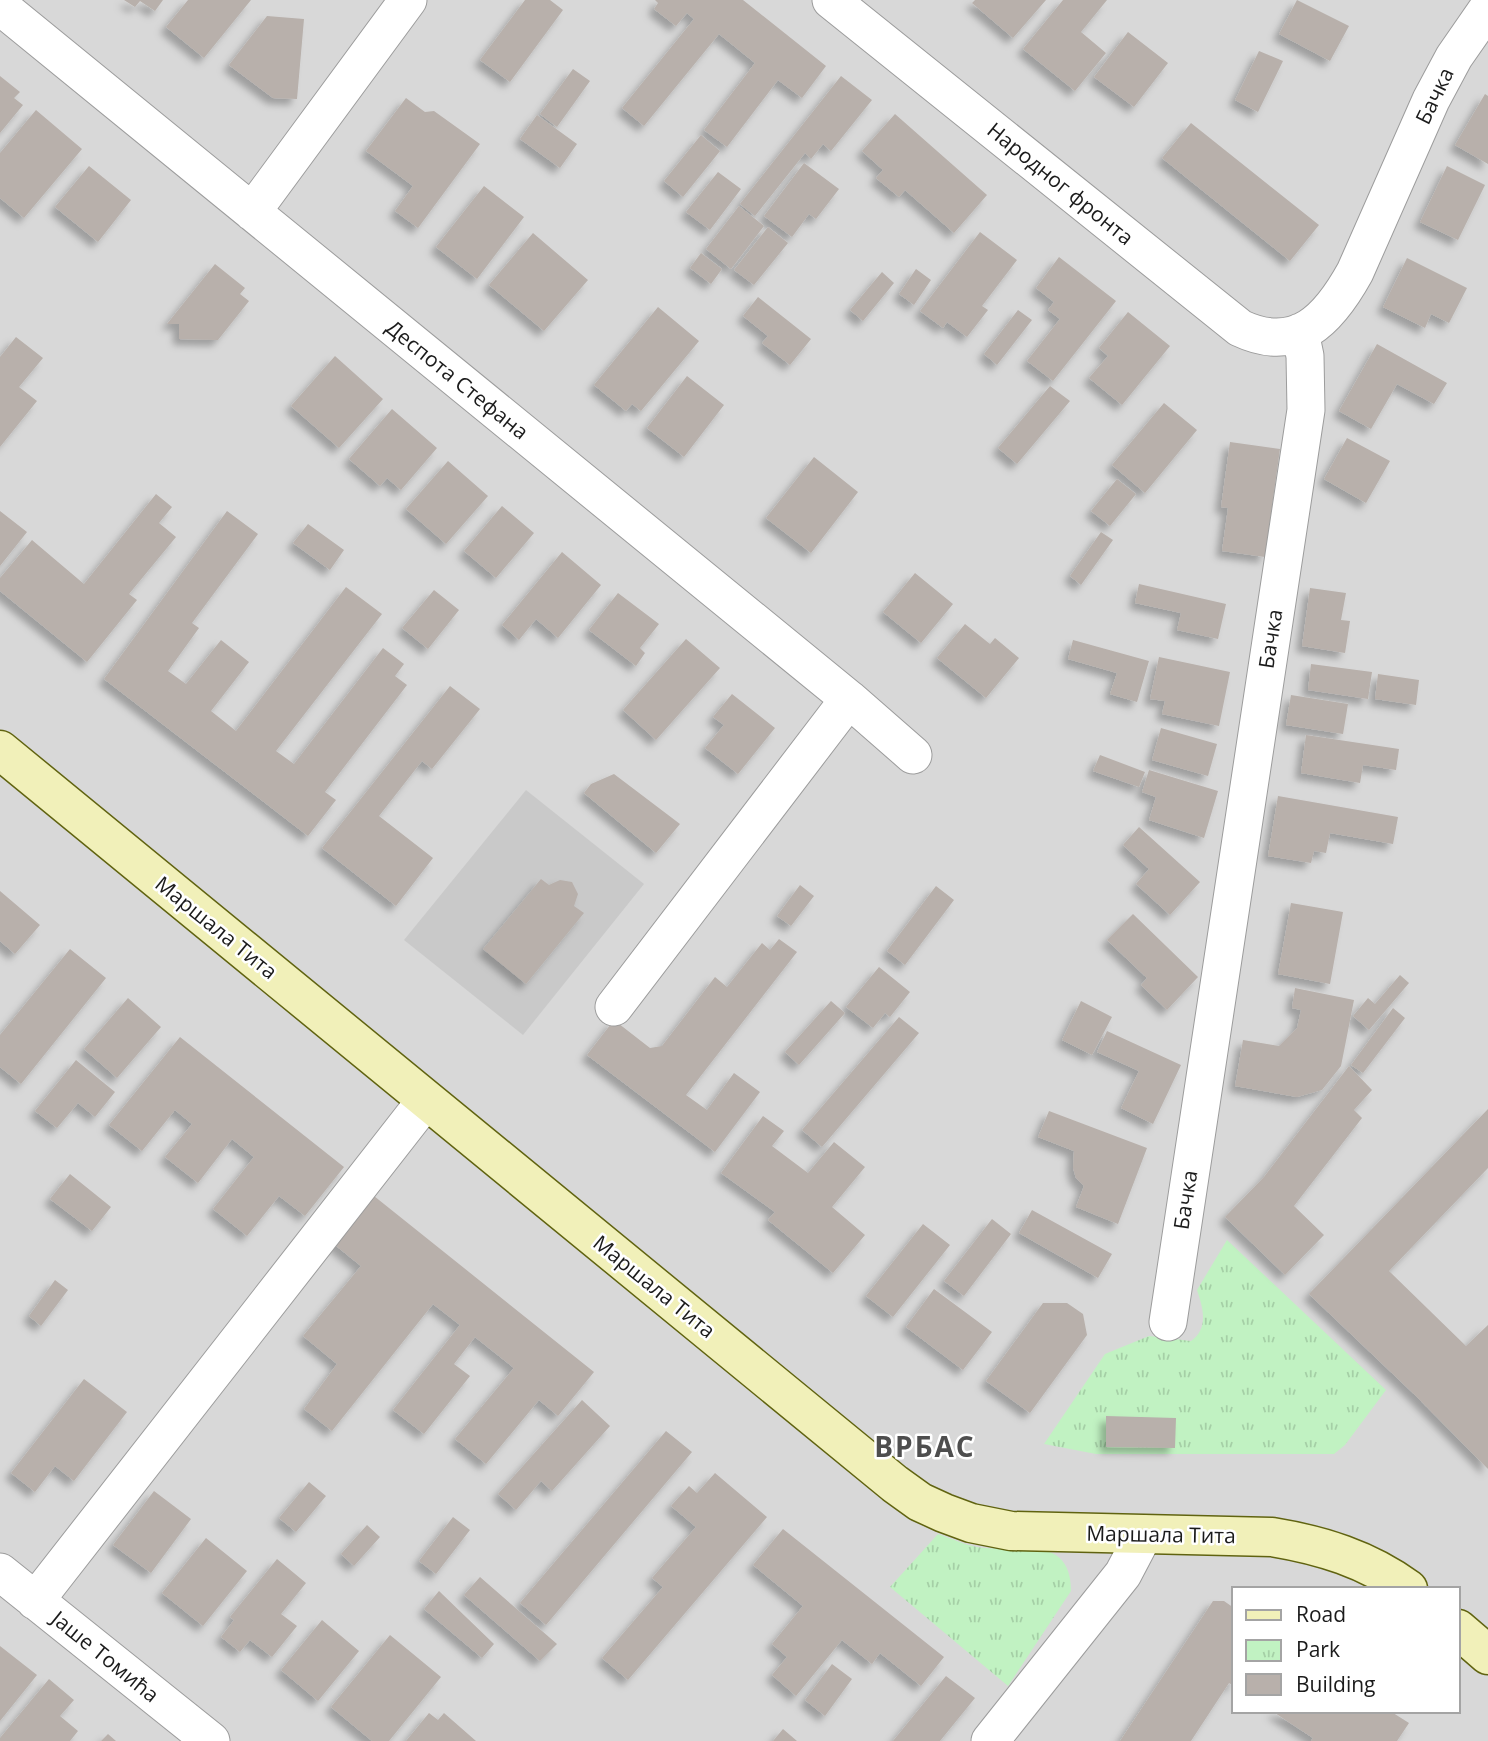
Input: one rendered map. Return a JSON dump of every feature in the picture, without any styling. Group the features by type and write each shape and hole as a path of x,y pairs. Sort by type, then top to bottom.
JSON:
{"street":[{"path":"252,212 408,0"},
{"name":"Народног фронта","path":"831,0 1240,328 1257,336 1273,337 1300,332"},
{"name":"Деспота Стефана","path":"0,6 849,699 913,755"},
{"name":"Бачка","path":"1167,1322 1306,410 1305,356 1300,332 1330,312 1342,296 1431,100 1454,57 1488,8"},
{"path":"614,1007 849,699"},
{"name":"Маршала Тита","path":"0,750 757,1372 920,1502 971,1523 1012,1531 1272,1537 1308,1543 1366,1564 1405,1587"},
{"path":"35,1601 426,1100"},
{"path":"990,1741 1123,1574 1144,1534"},
{"name":"Јаше Томића","path":"0,1572 211,1741"},
{"path":"1460,1631 1488,1655"}],"shaded area":[{"path":"0,0 1488,0 1488,1741 0,1741"},
{"path":"526,790 644,884 523,1035 404,940"}],"green space":[{"path":"1227,1240 1386,1390 1345,1445 1334,1454 1096,1454 1044,1444 1105,1354 1149,1336 1191,1341 1197,1336 1203,1317 1197,1290"},
{"path":"938,1534 978,1547 1041,1550 1063,1561 1069,1573 1071,1591 1008,1686 890,1587"}],"building":[{"path":"124,0 163,0 155,11 140,1 135,7"},
{"path":"188,0 251,0 204,58 166,27"},
{"path":"525,0 550,0 563,10 510,82 480,60"},
{"path":"655,0 743,0 826,66 802,98 778,80 727,147 704,130 755,63 719,34 644,126 622,108 694,19 687,13 676,26 654,9 658,3"},
{"path":"975,0 1046,0 1013,38 972,3"},
{"path":"1063,0 1107,0 1081,32 1106,53 1075,91 1023,49"},
{"path":"1297,0 1349,26 1330,61 1279,34"},
{"path":"267,16 304,19 297,99 273,98 229,65"},
{"path":"1128,32 1168,63 1134,107 1094,77"},
{"path":"1259,51 1283,61 1258,112 1235,100"},
{"path":"573,69 590,81 557,127 540,114"},
{"path":"0,76 20,92 14,98 23,105 0,133"},
{"path":"841,76 872,100 831,151 823,144 811,159 805,153 755,216 740,204"},
{"path":"1485,94 1488,96 1488,164 1455,145"},
{"path":"406,98 425,112 434,111 480,144 418,228 395,211 413,186 366,151"},
{"path":"36,110 82,149 24,218 0,198 0,153"},
{"path":"895,114 987,195 954,233 905,190 899,197 876,178 883,170 862,151"},
{"path":"537,115 577,144 560,168 520,139"},
{"path":"1191,123 1319,225 1290,261 1162,158"},
{"path":"701,135 720,151 683,197 664,181"},
{"path":"804,163 839,189 816,219 809,214 792,237 764,216"},
{"path":"89,166 131,200 98,242 55,207"},
{"path":"1447,166 1485,185 1458,240 1420,222"},
{"path":"718,172 741,189 710,230 686,212"},
{"path":"484,186 524,217 477,279 436,247"},
{"path":"739,206 764,226 731,269 706,249"},
{"path":"768,227 788,243 754,285 734,270"},
{"path":"980,232 1017,260 982,306 988,310 967,337 947,322 943,328 920,311"},
{"path":"533,233 588,280 544,331 489,285"},
{"path":"701,253 722,269 711,284 690,268"},
{"path":"1059,257 1116,301 1053,381 1027,361 1060,319 1048,310 1054,302 1036,288"},
{"path":"1407,258 1467,288 1449,323 1431,314 1425,328 1383,307"},
{"path":"215,264 245,288 240,294 249,301 218,340 179,339 179,324 167,324"},
{"path":"916,269 931,280 914,305 899,294"},
{"path":"882,272 894,283 863,321 850,310"},
{"path":"758,297 811,339 790,365 762,343 768,336 743,316"},
{"path":"658,307 699,341 641,411 632,404 626,411 594,385"},
{"path":"1018,310 1032,320 997,365 984,354"},
{"path":"1128,312 1170,346 1122,405 1089,378 1108,356 1099,348"},
{"path":"16,337 43,358 19,387 37,401 0,447 0,357"},
{"path":"1377,344 1447,383 1434,404 1397,384 1371,429 1339,411"},
{"path":"335,356 383,399 339,448 291,406"},
{"path":"687,376 724,405 684,457 647,428"},
{"path":"1050,386 1070,401 1017,464 998,448"},
{"path":"1164,403 1197,430 1145,493 1112,465"},
{"path":"392,409 437,448 401,490 387,478 380,486 349,459"},
{"path":"1347,438 1390,461 1366,503 1324,479"},
{"path":"1230,442 1280,449 1265,557 1222,551 1228,508 1221,507"},
{"path":"814,457 858,492 811,553 766,518"},
{"path":"448,461 488,496 446,544 406,509"},
{"path":"1117,479 1136,494 1110,526 1091,511"},
{"path":"156,494 172,507 159,523 176,537 129,594 137,600 87,662 0,591 0,578 32,540 84,584"},
{"path":"502,506 534,533 496,578 464,551"},
{"path":"0,511 27,532 0,566"},
{"path":"227,511 258,534 192,623 199,628 168,671 186,684 221,640 249,662 211,711 236,731 346,587 382,614 276,751 294,764 383,648 404,664 395,676 407,685 325,792 336,800 308,836 104,679"},
{"path":"308,524 344,550 330,570 293,543"},
{"path":"1101,532 1113,540 1081,585 1070,576"},
{"path":"562,552 601,585 558,638 536,619 519,640 502,625"},
{"path":"915,573 953,604 921,643 883,612"},
{"path":"1139,584 1226,604 1218,639 1177,630 1181,613 1135,603"},
{"path":"1310,588 1346,593 1341,620 1350,621 1345,653 1302,646"},
{"path":"434,590 459,610 428,649 402,628"},
{"path":"618,593 659,624 640,648 645,653 636,666 589,630"},
{"path":"965,624 990,644 995,638 1019,658 986,698 937,658"},
{"path":"686,639 720,668 656,740 623,710"},
{"path":"1073,640 1149,661 1137,702 1110,694 1117,673 1068,659"},
{"path":"1159,657 1230,672 1219,726 1162,714 1165,701 1150,699"},
{"path":"1311,664 1372,672 1368,699 1308,690"},
{"path":"1378,674 1419,680 1416,705 1375,699"},
{"path":"450,686 480,709 432,769 422,761 379,816 433,858 396,906 322,848"},
{"path":"732,694 775,728 738,774 705,748 724,725 713,717"},
{"path":"1291,695 1348,704 1343,734 1286,725"},
{"path":"1161,728 1217,744 1208,776 1152,760"},
{"path":"1306,735 1399,749 1396,770 1363,765 1360,783 1301,773"},
{"path":"1100,755 1145,772 1139,787 1093,771"},
{"path":"1149,770 1218,791 1204,838 1149,820 1156,797 1142,792"},
{"path":"614,774 680,824 656,853 584,793 591,784"},
{"path":"1278,796 1398,817 1393,844 1330,833 1326,853 1314,851 1311,863 1268,856"},
{"path":"1139,827 1200,882 1170,915 1136,884 1149,869 1123,845"},
{"path":"541,879 549,885 560,880 572,882 578,894 574,906 584,913 526,984 483,949"},
{"path":"800,885 814,896 791,926 777,916"},
{"path":"936,886 954,900 905,965 887,951"},
{"path":"0,891 40,925 15,954 0,941"},
{"path":"1291,903 1343,912 1330,984 1278,974"},
{"path":"1133,914 1198,977 1167,1010 1141,985 1147,978 1107,940"},
{"path":"779,939 797,952 686,1095 707,1110 734,1073 760,1092 715,1152 587,1055 614,1020 650,1048 662,1046 715,977 727,987 762,943 770,950"},
{"path":"70,949 106,978 21,1084 0,1067 0,1035"},
{"path":"879,967 910,992 890,1017 885,1013 873,1028 846,1007"},
{"path":"1400,975 1409,983 1369,1030 1353,1016 1368,998 1375,1004"},
{"path":"1295,988 1354,1000 1341,1066 1322,1090 1297,1097 1235,1086 1243,1040 1279,1046 1297,1028 1301,1010 1292,1008"},
{"path":"128,998 161,1027 117,1078 84,1049"},
{"path":"831,1001 845,1013 799,1065 785,1052"},
{"path":"1081,1001 1112,1017 1092,1055 1062,1040"},
{"path":"1393,1008 1405,1018 1363,1073 1351,1065"},
{"path":"899,1017 919,1033 822,1147 802,1130"},
{"path":"1107,1031 1181,1065 1153,1124 1121,1108 1139,1071 1097,1052"},
{"path":"180,1037 344,1167 305,1216 279,1196 247,1236 213,1209 254,1157 232,1139 198,1183 165,1157 192,1124 175,1110 142,1151 109,1125"},
{"path":"76,1060 115,1092 95,1117 78,1103 57,1128 35,1111"},
{"path":"1349,1066 1372,1090 1354,1110 1362,1118 1294,1206 1324,1235 1285,1275 1225,1217 1264,1177"},
{"path":"1488,1109 1488,1168 1389,1271 1466,1346 1488,1325 1488,1469 1309,1294"},
{"path":"1049,1111 1147,1148 1118,1224 1076,1207 1084,1186 1076,1178 1073,1168 1074,1151 1038,1137"},
{"path":"763,1116 784,1131 772,1146 808,1173 834,1142 865,1167 832,1207 865,1235 833,1273 768,1220 775,1212 721,1173"},
{"path":"70,1174 111,1207 92,1231 50,1199"},
{"path":"369,1192 594,1372 558,1416 539,1400 486,1464 455,1439 514,1368 475,1337 454,1364 470,1376 424,1434 393,1410 460,1325 433,1304 332,1431 304,1409 337,1364 303,1336 361,1266 330,1241"},
{"path":"1032,1210 1112,1254 1098,1278 1019,1233"},
{"path":"992,1219 1011,1234 964,1296 944,1281"},
{"path":"923,1224 950,1245 893,1317 866,1296"},
{"path":"55,1280 68,1290 41,1326 29,1316"},
{"path":"934,1289 992,1332 963,1370 906,1327"},
{"path":"1043,1303 1067,1303 1083,1314 1087,1335 1030,1413 986,1381"},
{"path":"84,1379 127,1412 74,1481 55,1466 35,1492 11,1473"},
{"path":"582,1400 610,1426 552,1491 541,1481 516,1510 498,1494"},
{"path":"1106,1416 1176,1418 1175,1448 1106,1447"},
{"path":"666,1431 692,1452 546,1625 520,1603"},
{"path":"715,1473 767,1517 628,1680 602,1658 663,1587 652,1578 696,1527 671,1506 689,1486 697,1493"},
{"path":"309,1482 326,1496 296,1532 279,1518"},
{"path":"154,1491 191,1519 151,1573 113,1545"},
{"path":"453,1517 470,1530 436,1574 419,1561"},
{"path":"367,1525 380,1537 354,1566 341,1554"},
{"path":"783,1529 944,1657 921,1686 880,1653 872,1664 842,1640 796,1696 772,1675 787,1657 772,1644 803,1606 753,1565"},
{"path":"206,1538 247,1571 203,1626 162,1593"},
{"path":"277,1559 306,1583 281,1614 297,1626 272,1657 250,1640 240,1652 221,1637 234,1620 230,1617"},
{"path":"480,1577 557,1644 540,1661 464,1595"},
{"path":"439,1591 494,1644 482,1658 424,1609"},
{"path":"1213,1601 1224,1601 1232,1607 1232,1685 1229,1683 1191,1741 1120,1741"},
{"path":"322,1620 359,1651 318,1701 281,1670"},
{"path":"390,1635 441,1677 389,1741 372,1741 331,1707"},
{"path":"0,1646 37,1675 0,1721"},
{"path":"832,1664 852,1679 825,1716 805,1700"},
{"path":"946,1676 975,1698 940,1741 893,1741"},
{"path":"49,1679 74,1700 60,1716 78,1731 70,1741 0,1741 0,1738"},
{"path":"429,1713 438,1720 444,1713 476,1741 406,1741"},
{"path":"1275,1713 1393,1713 1409,1723 1397,1741 1311,1741 1313,1738"},
{"path":"783,1729 797,1741 773,1741"},
{"path":"108,1734 116,1741 101,1741"}],"district":[{"name":"ВРБАС","path":"925,1447"}]}
